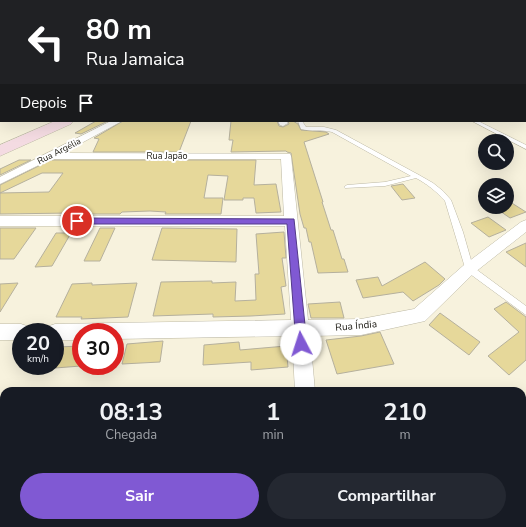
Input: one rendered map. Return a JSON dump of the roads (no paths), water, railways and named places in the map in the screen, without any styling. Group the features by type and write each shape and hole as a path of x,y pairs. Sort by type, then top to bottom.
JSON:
{"main road":[{"path":"0,151 64,122"}],"street":[{"name":"Rua Argélia","path":"0,181 116,122"},
{"name":"Rua Japão","path":"48,156 286,156 291,221"},
{"path":"0,221 291,221 306,387"},
{"name":"Rua Índia","path":"64,332 361,327 418,316 469,269 526,225"},
{"path":"0,332 12,332"}],"lane":[{"path":"300,122 303,128 306,129 324,128 334,131 417,176 441,192 448,200 459,232 469,269 526,310"},
{"path":"476,122 526,147"},
{"path":"347,187 385,184 417,176"}]}
